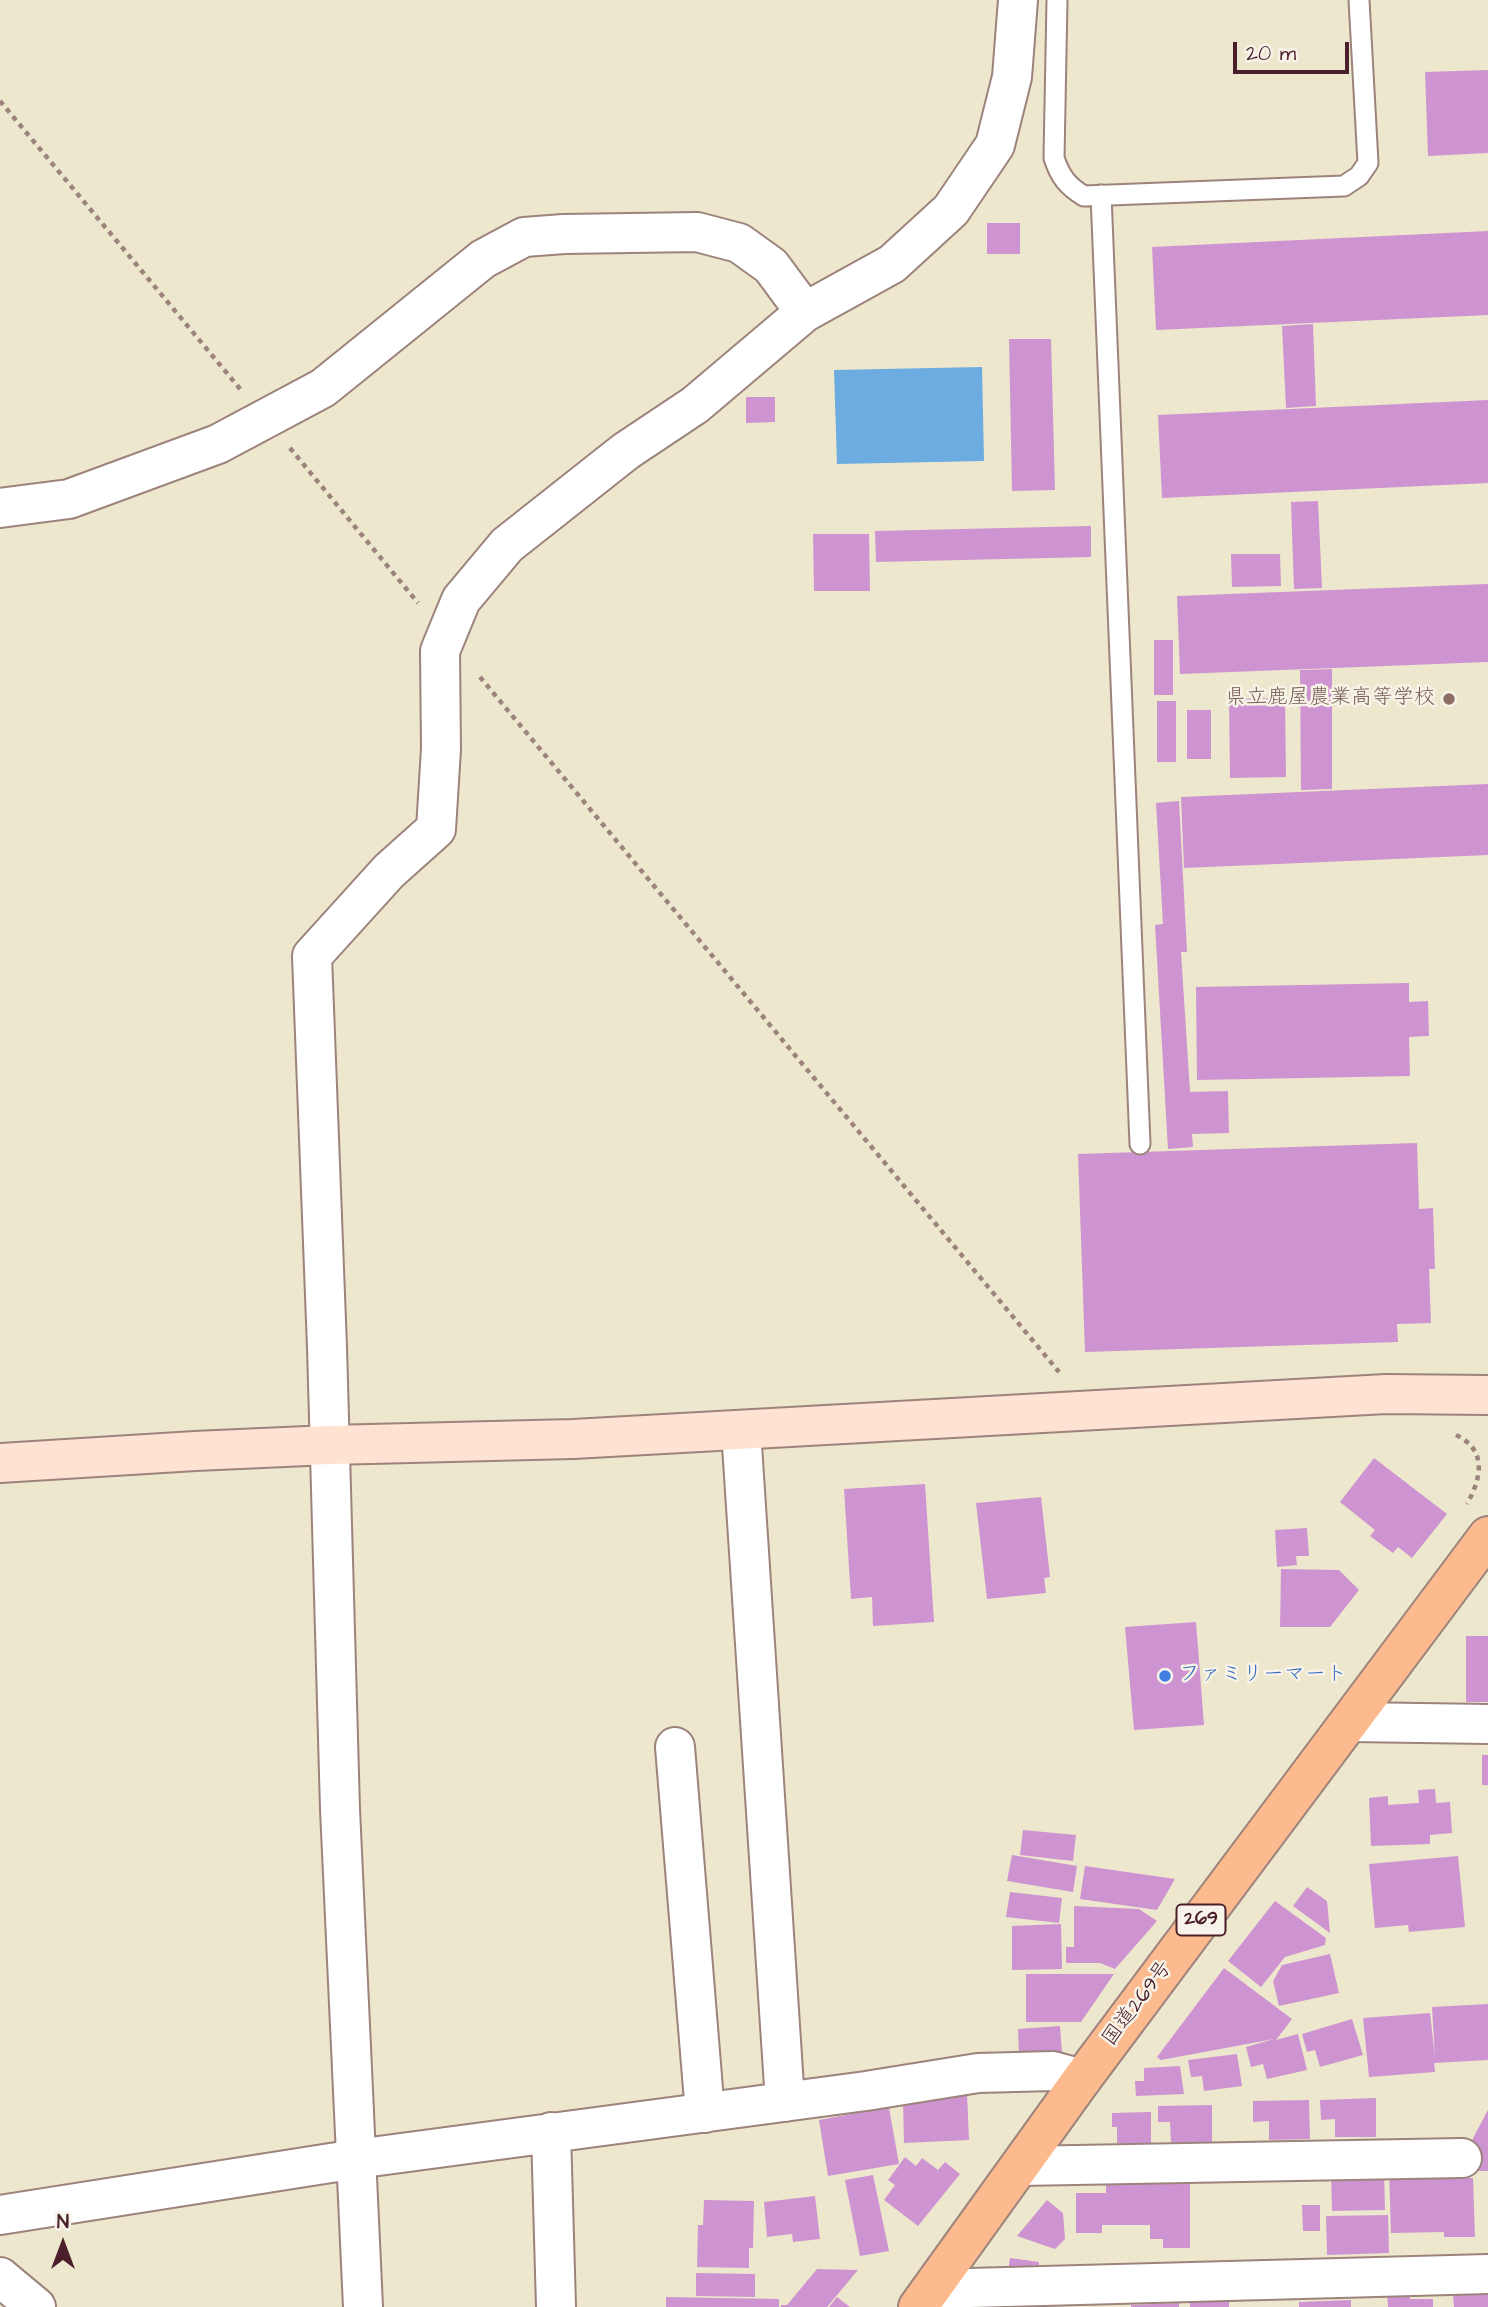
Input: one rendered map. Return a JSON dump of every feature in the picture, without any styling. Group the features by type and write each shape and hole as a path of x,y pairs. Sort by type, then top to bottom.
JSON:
{"highway":[{"name":"国道269号","path":"925,2298 1082,2079 1351,1721 1475,1524"}],"street":[{"path":"363,2307 340,1809 327,1347 312,956 389,871 436,829 441,749 440,651 461,600 507,545 626,451 695,405 805,312 892,264 951,210 995,145 1012,77 1018,0"},
{"path":"0,508 69,499 218,444 323,388 483,259 524,237 697,232 739,243 771,266 805,312"},
{"path":"0,1464 329,1445 573,1439 1386,1395 1488,1395"},
{"path":"741,1430 785,2102"},
{"path":"1351,1721 1488,1724"},
{"path":"675,1747 705,2113"},
{"path":"0,2215 356,2159 785,2102 978,2073 1053,2071 1082,2079"},
{"path":"551,2132 556,2307"},
{"path":"1020,2166 1462,2158"},
{"path":"925,2298 1488,2274"},
{"path":"0,2277 36,2307"}],"lane":[{"path":"1057,0 1054,158 1060,174 1070,188 1084,196 1345,186 1359,176 1368,163 1359,0"},
{"path":"1101,195 1140,1144"}],"path":[{"path":"0,100 250,400"},
{"path":"285,443 419,604"},
{"path":"472,668 1061,1374"},
{"path":"1447,1434 1457,1435 1472,1444 1478,1458 1478,1475 1469,1501 1475,1524"}],"water":[{"path":"982,367 984,461 837,464 834,370"}],"building":[{"path":"1488,70 1488,153 1428,156 1425,72"},
{"path":"987,223 1020,223 1020,254 987,254"},
{"path":"1488,231 1488,315 1156,330 1152,247"},
{"path":"1313,324 1316,406 1286,408 1282,326"},
{"path":"1009,339 1051,339 1055,490 1012,491"},
{"path":"746,397 775,397 775,422 746,423"},
{"path":"1488,400 1488,483 1162,498 1158,415"},
{"path":"1318,501 1322,588 1294,589 1291,502"},
{"path":"1091,526 1091,557 876,562 875,531"},
{"path":"813,534 869,534 870,591 814,591"},
{"path":"1231,554 1280,554 1281,586 1232,587"},
{"path":"1488,584 1488,662 1180,674 1177,596"},
{"path":"1154,640 1173,640 1173,695 1154,695"},
{"path":"1332,669 1332,789 1301,790 1300,670"},
{"path":"1285,698 1286,777 1230,778 1229,699"},
{"path":"1157,701 1176,701 1176,762 1157,762"},
{"path":"1187,710 1211,710 1211,759 1187,759"},
{"path":"1488,784 1488,855 1184,868 1181,797"},
{"path":"1179,801 1187,952 1181,952 1190,1092 1228,1091 1229,1133 1192,1134 1193,1147 1168,1149 1155,925 1163,924 1156,803"},
{"path":"1409,983 1409,1002 1428,1001 1429,1036 1409,1037 1410,1076 1197,1080 1196,987"},
{"path":"1417,1143 1419,1209 1433,1208 1435,1269 1429,1269 1431,1323 1397,1324 1398,1342 1085,1352 1078,1154"},
{"path":"1374,1458 1447,1514 1412,1558 1398,1547 1393,1553 1370,1536 1375,1530 1340,1502"},
{"path":"925,1484 934,1622 873,1626 872,1597 851,1599 844,1489"},
{"path":"1041,1497 1050,1577 1044,1578 1046,1593 987,1599 976,1503"},
{"path":"1307,1528 1309,1556 1296,1556 1297,1565 1277,1567 1275,1530"},
{"path":"1281,1569 1339,1570 1359,1590 1330,1627 1280,1627"},
{"name":"ファミリーマート","path":"1196,1622 1204,1725 1134,1730 1125,1627"},
{"path":"1466,1636 1488,1636 1488,1702 1466,1702"},
{"path":"1482,1755 1488,1755 1488,1785 1482,1785"},
{"path":"1435,1789 1436,1803 1450,1802 1452,1833 1430,1835 1430,1844 1371,1846 1369,1798 1388,1796 1388,1805 1419,1803 1418,1790"},
{"path":"1023,1830 1076,1835 1073,1861 1020,1855"},
{"path":"1012,1855 1077,1866 1073,1892 1007,1881"},
{"path":"1458,1856 1465,1927 1409,1932 1408,1925 1375,1928 1369,1864"},
{"path":"1085,1866 1175,1879 1157,1910 1080,1899"},
{"path":"1307,1887 1327,1901 1330,1933 1293,1906"},
{"path":"1010,1892 1062,1898 1059,1923 1006,1917"},
{"path":"1275,1901 1326,1938 1325,1945 1285,1957 1261,1987 1228,1961"},
{"path":"1074,1906 1139,1909 1157,1921 1115,1969 1100,1963 1066,1963 1066,1947 1074,1947"},
{"path":"1061,1924 1062,1969 1012,1970 1012,1926"},
{"path":"1330,1954 1339,1993 1279,2006 1273,1981 1282,1965"},
{"path":"1224,1968 1292,2019 1276,2040 1298,2034 1307,2070 1267,2079 1263,2064 1251,2067 1246,2047 1274,2039 1161,2060 1157,2057"},
{"path":"1026,1974 1114,1974 1081,2022 1026,2022"},
{"path":"1488,2004 1488,2060 1434,2063 1435,2072 1369,2077 1363,2018 1430,2013 1435,2057 1432,2007"},
{"path":"1352,2019 1363,2055 1320,2067 1315,2050 1307,2052 1302,2034"},
{"path":"1060,2026 1062,2053 1019,2056 1018,2029"},
{"path":"1237,2054 1242,2086 1204,2091 1202,2076 1191,2077 1188,2060"},
{"path":"1180,2066 1184,2094 1136,2096 1135,2081 1144,2081 1144,2068"},
{"path":"967,2093 969,2140 904,2143 903,2100"},
{"path":"1376,2098 1376,2137 1335,2137 1335,2119 1321,2120 1320,2100"},
{"path":"1309,2100 1310,2139 1269,2140 1269,2121 1253,2122 1253,2101"},
{"path":"888,2102 899,2164 828,2176 819,2120 867,2111 867,2106"},
{"path":"1212,2105 1212,2142 1171,2143 1170,2122 1158,2122 1158,2106"},
{"path":"1488,2110 1488,2171 1473,2171 1473,2138"},
{"path":"1151,2112 1151,2143 1117,2143 1117,2127 1112,2127 1112,2113"},
{"path":"905,2157 916,2166 922,2158 938,2170 945,2162 960,2174 918,2226 884,2200 895,2185 888,2180"},
{"path":"1384,2169 1385,2210 1332,2211 1331,2170"},
{"path":"1389,2169 1431,2169 1432,2178 1473,2178 1475,2237 1444,2237 1444,2232 1391,2233"},
{"path":"873,2175 889,2251 860,2256 845,2180"},
{"path":"1106,2177 1190,2177 1190,2248 1163,2248 1163,2239 1150,2239 1150,2225 1102,2225 1102,2233 1076,2233 1076,2193 1106,2193"},
{"path":"815,2196 820,2239 793,2242 792,2234 767,2237 764,2202"},
{"path":"704,2200 754,2201 753,2248 749,2248 749,2268 697,2267 698,2225 703,2225"},
{"path":"1047,2200 1063,2213 1065,2239 1055,2249 1017,2236"},
{"path":"1302,2205 1320,2205 1320,2231 1303,2231"},
{"path":"1388,2215 1389,2253 1327,2255 1326,2216"},
{"path":"1010,2258 1039,2262 1038,2276 1008,2272"},
{"path":"817,2269 858,2270 827,2307 781,2307 787,2305"},
{"path":"696,2273 755,2274 755,2297 696,2296"},
{"path":"1410,2291 1410,2299 1433,2299 1433,2307 1388,2307 1387,2292"},
{"path":"1488,2292 1488,2307 1454,2307 1453,2294"},
{"path":"666,2297 779,2299 779,2307 666,2307"},
{"path":"837,2297 850,2307 829,2307"},
{"path":"1229,2297 1229,2307 1190,2307 1190,2299"},
{"path":"1351,2300 1351,2307 1299,2307 1299,2302"},
{"path":"1179,2303 1179,2307 1131,2307 1131,2305"}],"place":[{"name":"県立鹿屋農業高等学校","path":"1449,699"},
{"name":"ファミリーマート","path":"1165,1676"}]}
